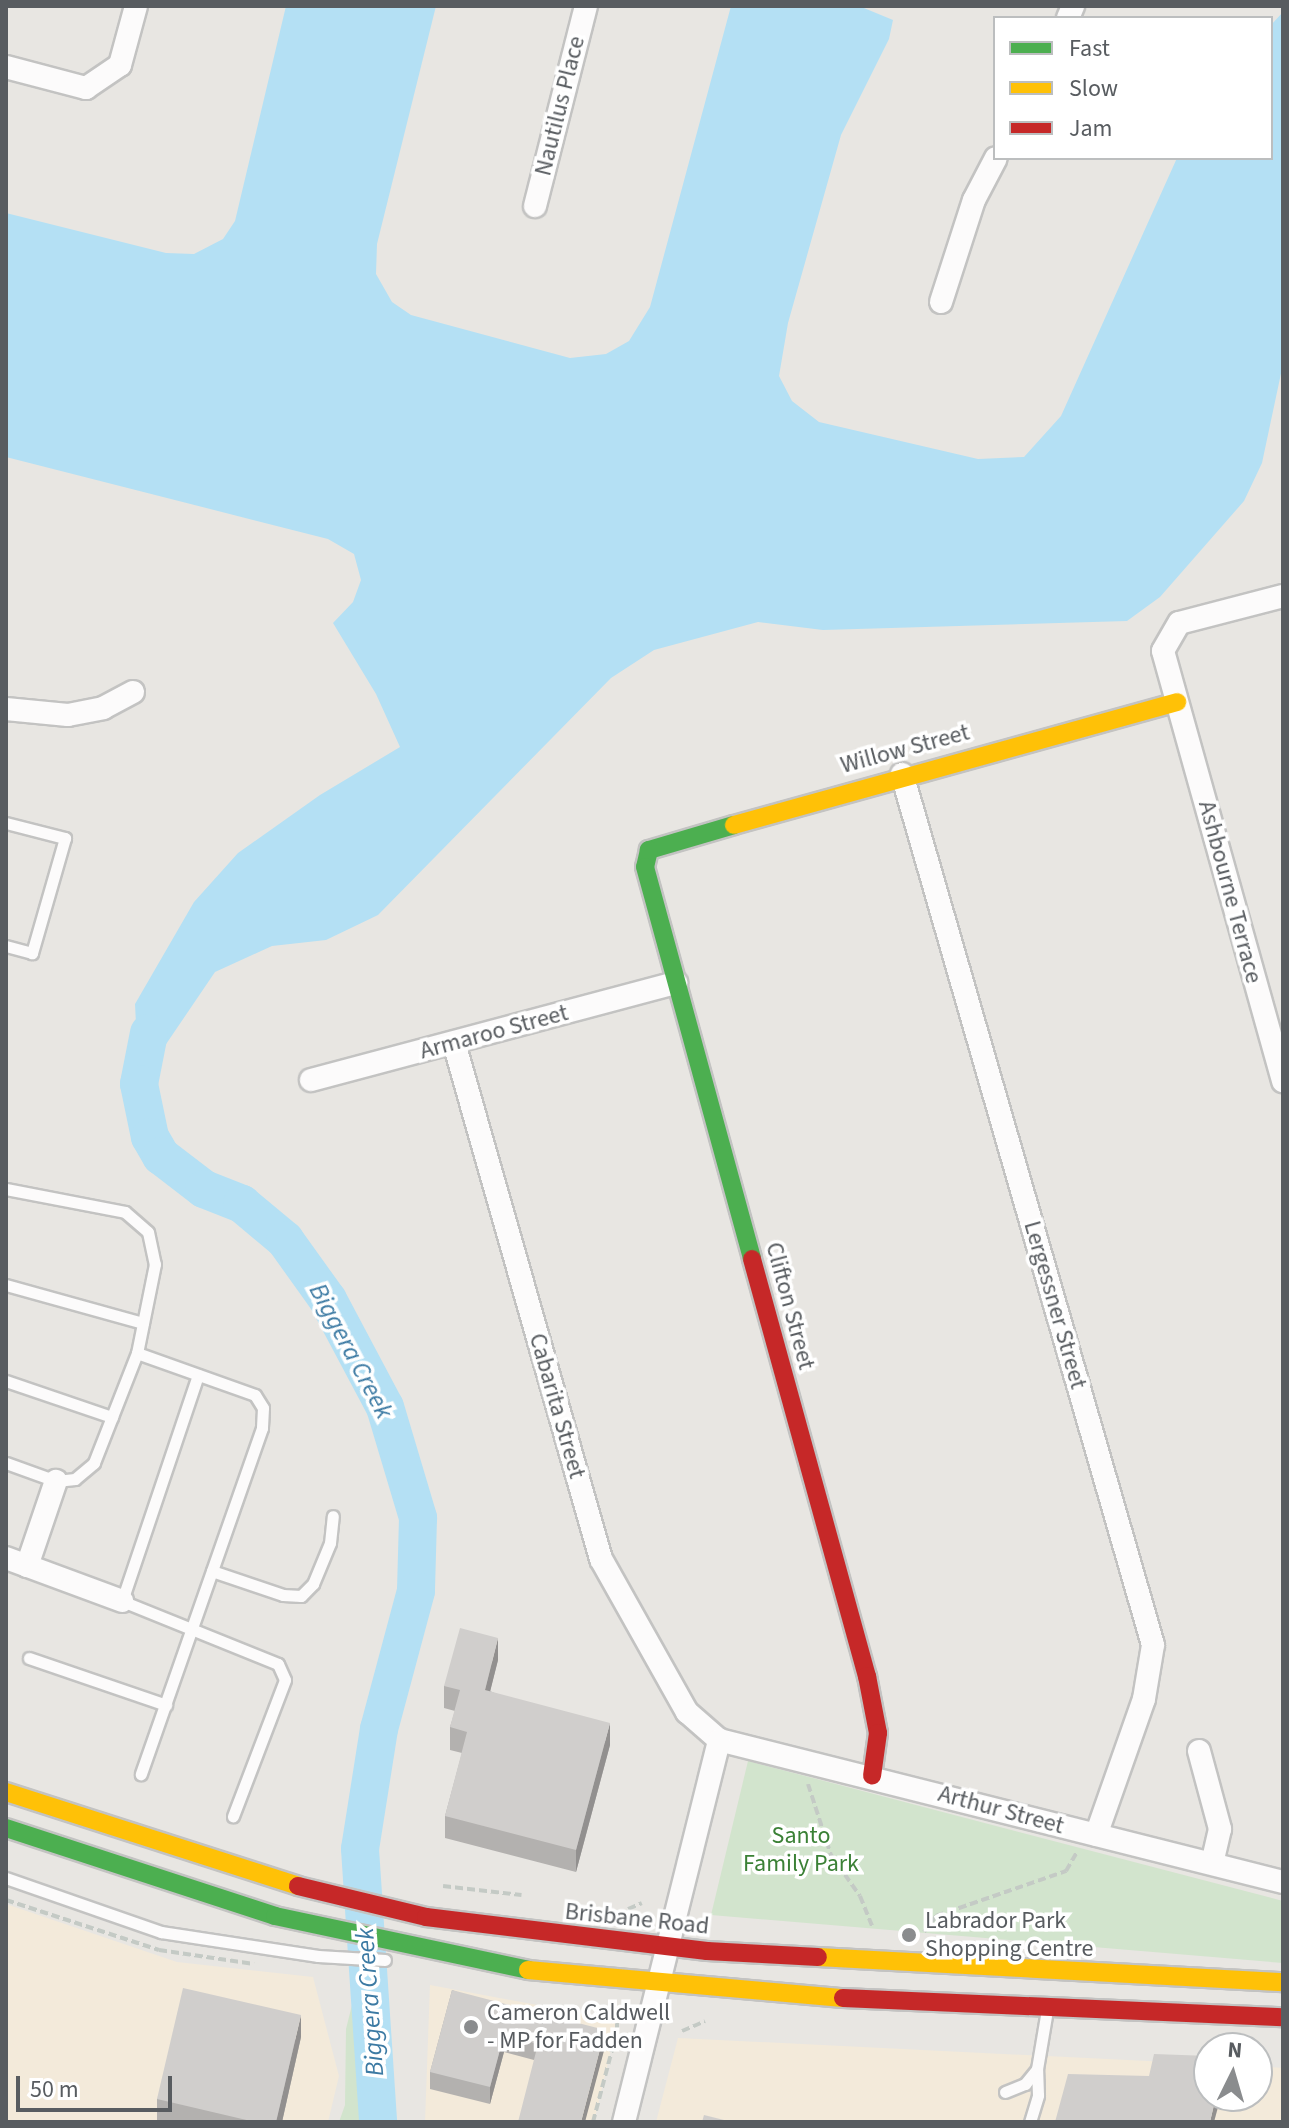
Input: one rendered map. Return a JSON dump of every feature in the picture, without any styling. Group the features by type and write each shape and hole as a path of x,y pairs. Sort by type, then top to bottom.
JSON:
{"main road":[{"name":"Willow Street","path":"649,850 902,774 1177,702"},
{"name":"Clifton Street","path":"649,850 645,867 867,1676 878,1733 872,1776"},
{"name":"Brisbane Road","path":"6,1792 328,1897 412,1915 669,1947 1283,1982"},
{"path":"6,1828 165,1883 411,1957 660,1986 1283,2017"}],"street":[{"path":"6,67 86,88 120,65 136,6"},
{"name":"Nautilus Place","path":"535,206 586,6"},
{"path":"941,302 974,200 995,160"},
{"name":"Ashbourne Terrace","path":"1283,596 1179,623 1163,651 1278,1046 1283,1082"},
{"path":"6,709 68,715 103,708 133,692"},
{"name":"Lergessner Street","path":"902,774 1153,1645 1144,1699 1096,1835"},
{"name":"Armaroo Street","path":"311,1080 676,983"},
{"name":"Cabarita Street","path":"454,1043 601,1559 687,1712 719,1740"},
{"path":"56,1481 16,1562 122,1601"},
{"path":"624,2122 719,1740"},
{"name":"Arthur Street","path":"719,1740 872,1776 1283,1882"},
{"path":"1199,1751 1220,1829 1212,1863"}],"lane":[{"path":"6,823 65,838 32,953 6,946"},
{"path":"6,1189 125,1212 148,1232 155,1264 137,1353 94,1463 75,1479 56,1481 6,1463"},
{"path":"6,1285 143,1323"},
{"path":"137,1353 255,1395 263,1408 262,1428 141,1774"},
{"path":"198,1375 122,1601 278,1664 285,1680 233,1816"},
{"path":"6,1381 112,1417"},
{"path":"212,1571 283,1595 301,1596 313,1584 330,1543 333,1516"},
{"path":"29,1658 166,1705"},
{"path":"6,1878 161,1932 318,1956 411,1957"},
{"path":"1030,2122 1038,2095 1037,2069 1047,2007"},
{"path":"1187,2013 1259,2031"},
{"path":"1005,2092 1025,2084 1037,2069"}],"path":[{"path":"800,1759 831,1855 860,1896 876,1936"},
{"path":"922,1939 936,1916 1066,1871 1081,1845 1096,1835"},
{"path":"6,1900 141,1945"},
{"path":"187,1955 261,1965"},
{"path":"593,2122 617,2031 617,2019 604,2009"}],"shaded area":[{"path":"6,1904 177,1962 313,1977 339,2076 328,2122 6,2122"},
{"path":"430,1985 618,2020 594,2122 425,2122"},
{"path":"678,2038 1193,2063 1193,2112 1273,2112 1273,2067 1283,2068 1283,2122 656,2122"}],"green space":[{"name":"Santo Family Park","path":"748,1761 1283,1901 1283,1963 711,1915"},
{"path":"352,2005 368,2079 361,2122 339,2122 345,2105 346,2029"}],"water":[{"path":"286,6 436,6 377,244 376,274 392,302 411,315 570,358 606,354 629,341 650,307 731,6 859,6 893,20 889,39 841,135 788,323 779,376 792,401 819,422 978,459 1024,457 1061,416 1176,160 1273,160 1273,23 1283,12 1283,364 1262,463 1244,501 1160,597 1127,621 823,630 758,622 654,650 611,678 378,915 326,940 272,946 215,972 139,1084 135,1004 194,902 238,853 320,795 400,747 376,694 333,623 353,602 361,580 354,554 328,539 6,457 6,213 166,253 194,254 223,239 235,221"}],"building":[{"path":"460,1628 498,1638 485,1690 610,1723 576,1850 445,1816 467,1732 450,1727 460,1690 444,1686"},
{"path":"183,1988 301,2015 276,2122 255,2122 157,2099"},
{"path":"452,1990 605,2030 581,2122 518,2122 538,2044 504,2035 490,2087 430,2072"},
{"path":"1154,2054 1193,2055 1193,2112 1212,2112 1210,2122 1055,2122 1068,2074 1149,2076"},
{"path":"704,2115 732,2122 702,2122"}],"waterway":[{"name":"Biggera Creek","path":"149,1033 139,1084 150,1137 161,1156 204,1189 242,1204 285,1240 328,1300 385,1407 418,1518 416,1591 379,1729 360,1849 378,2122"}],"traffic: fast":[{"path":"734,825 649,850 645,867 752,1259"},
{"path":"6,1828 275,1916 528,1970"}],"traffic: slow":[{"path":"734,825 1177,702"},
{"path":"6,1792 298,1886"},
{"path":"818,1957 1283,1982"},
{"path":"528,1970 843,1998"}],"traffic: jam":[{"path":"752,1259 867,1676 878,1733 872,1776"},
{"path":"298,1886 426,1917 707,1951 818,1957"},
{"path":"843,1998 1283,2017"}],"place":[{"name":"Labrador Park Shopping Centre","path":"909,1935"},
{"name":"Cameron Caldwell - MP for Fadden","path":"471,2027"}]}
